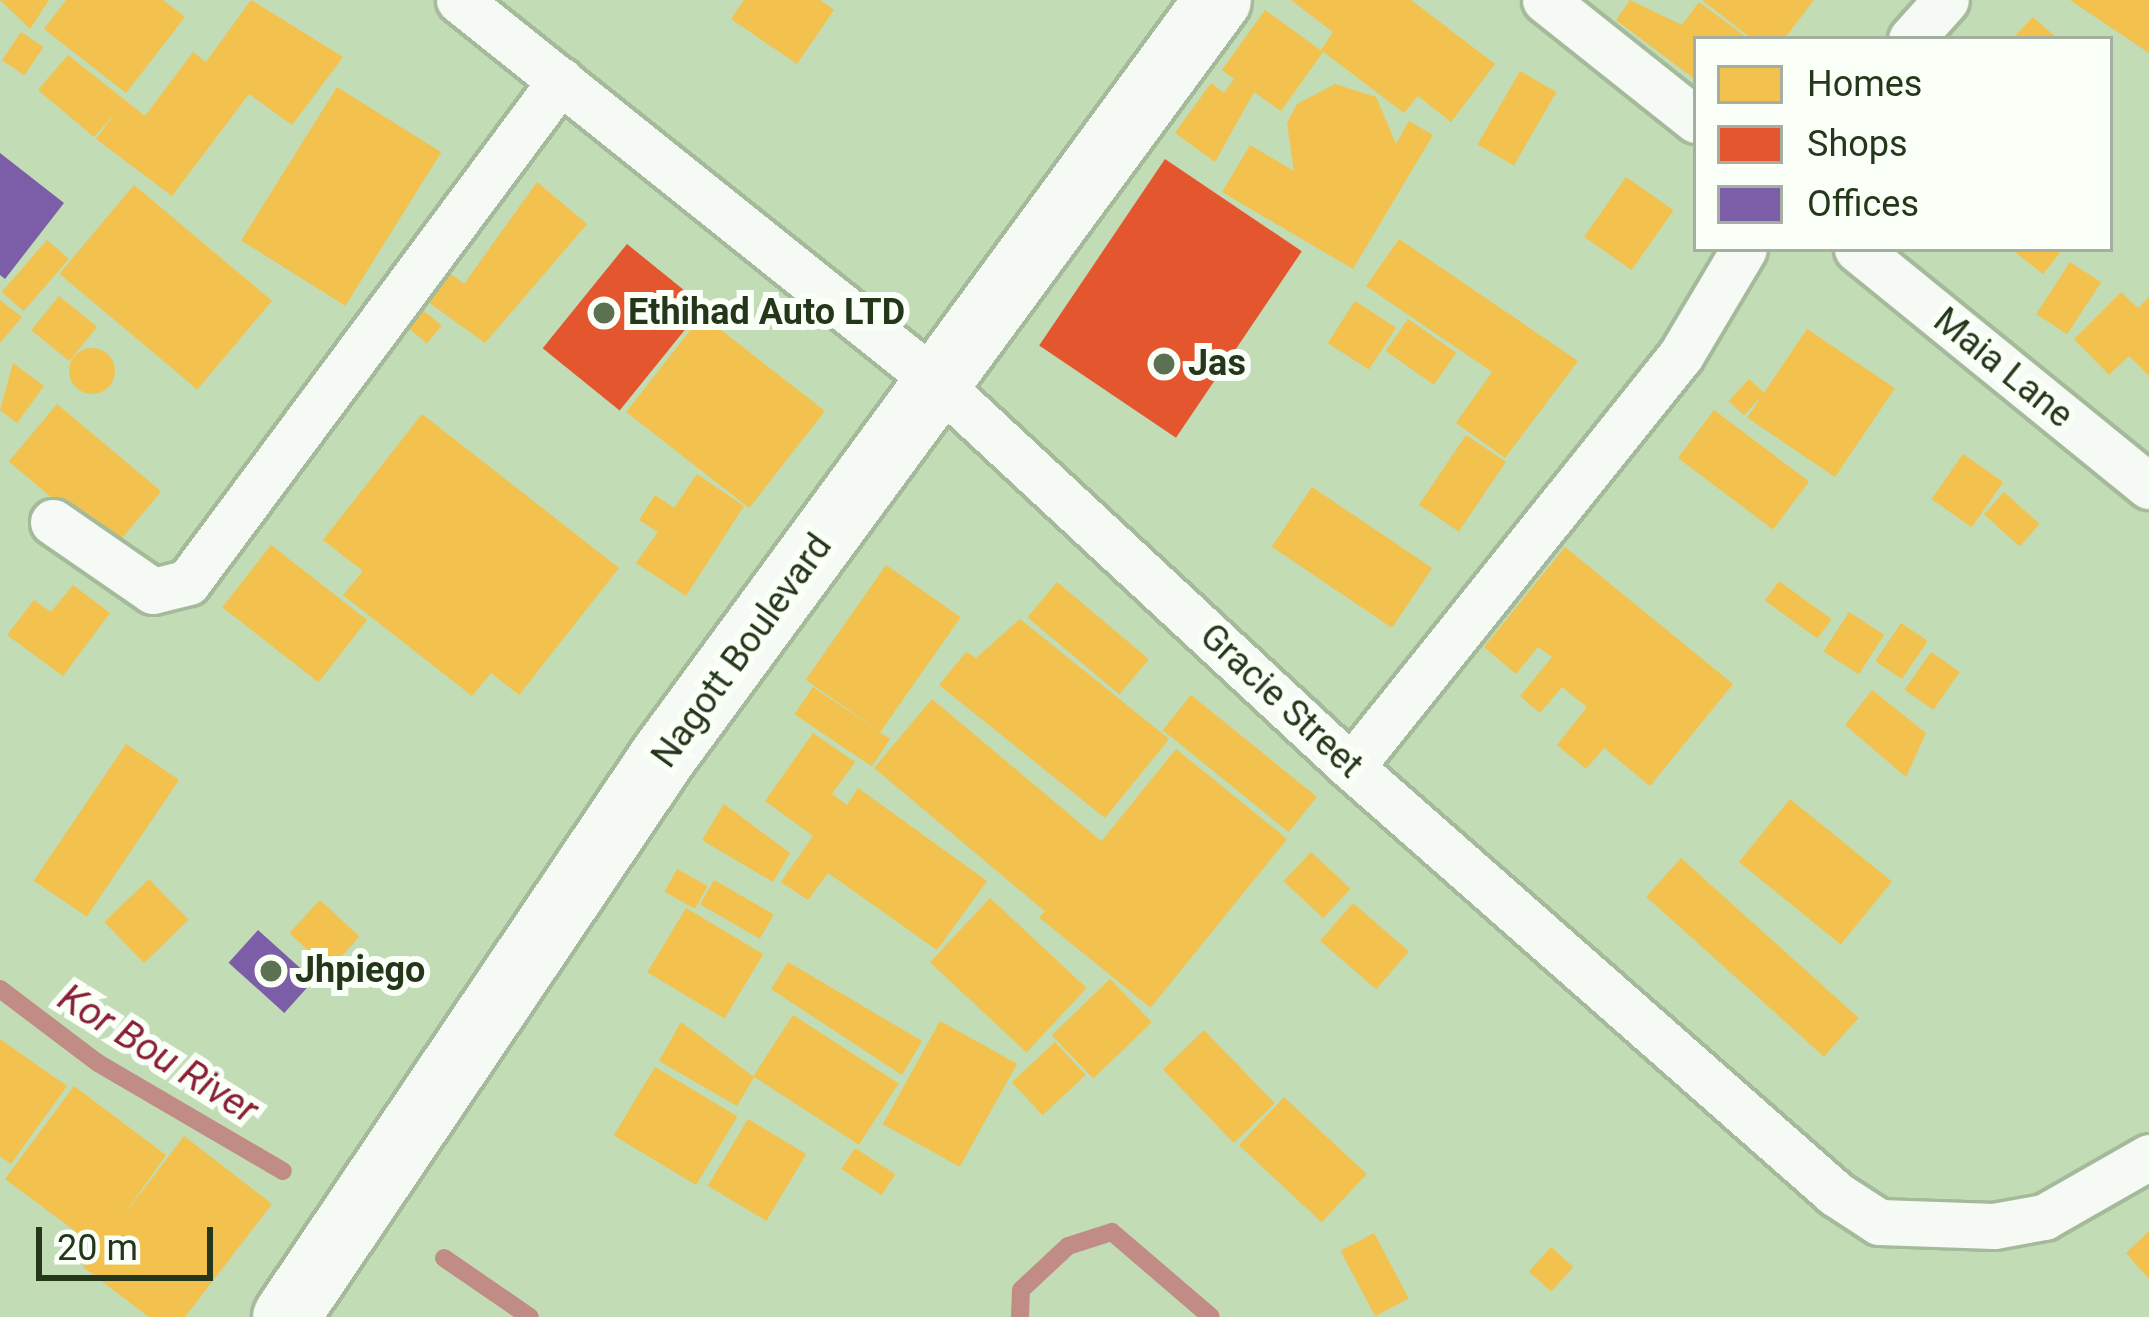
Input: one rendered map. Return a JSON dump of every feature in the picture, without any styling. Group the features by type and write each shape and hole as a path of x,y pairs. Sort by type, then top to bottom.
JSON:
{"street":[{"name":"Gracie Street","path":"459,0 939,384 1351,767 1880,1222 1931,1231 2044,1217 2149,1157"},
{"name":"Nagott Boulevard","path":"286,1317 662,758 1218,0"},
{"path":"1545,0 1693,118"},
{"path":"1914,36 1946,0"},
{"path":"53,522 153,591 188,582 561,80"},
{"path":"1351,767 1681,355 1742,252"},
{"name":"Maia Lane","path":"1860,252 2149,486"}],"building: Homes":[{"path":"0,0 49,0 30,29"},
{"path":"66,0 163,0 185,17 126,93 44,29"},
{"path":"251,0 343,57 292,125 249,94 172,196 96,139 115,113 94,137 38,90 68,55 145,116 193,52 206,62"},
{"path":"744,0 820,0 834,10 797,64 731,19"},
{"path":"1291,0 1411,0 1495,64 1451,122 1418,96 1404,113 1321,50 1333,32"},
{"path":"1630,0 1682,25 1699,2 1745,36 1693,36 1693,78 1616,20"},
{"path":"1702,0 1814,0 1786,36 1748,36"},
{"path":"2070,0 2149,0 2149,53"},
{"path":"1265,10 1323,52 1281,111 1254,92 1215,162 1175,133 1211,83 1224,93 1234,79 1222,70"},
{"path":"2033,17 2055,36 2015,36"},
{"path":"21,32 43,47 24,75 2,60"},
{"path":"1520,71 1556,92 1514,166 1478,145"},
{"path":"1335,84 1376,97 1396,144 1409,121 1433,135 1353,269 1222,192 1250,145 1294,171 1287,123 1297,104"},
{"path":"337,87 441,152 345,306 241,240"},
{"path":"1626,177 1674,210 1632,270 1584,237"},
{"path":"537,182 587,224 485,343 427,301 451,274 464,284"},
{"path":"134,185 272,301 197,390 59,274"},
{"path":"1399,239 1578,361 1505,458 1456,423 1492,372 1366,286"},
{"path":"47,240 69,259 24,311 2,292"},
{"path":"2015,252 2061,252 2043,274"},
{"path":"2070,262 2101,282 2067,334 2036,314"},
{"path":"2121,292 2138,308 2149,297 2149,376 2129,356 2109,375 2074,339"},
{"path":"59,296 97,327 69,361 31,330"},
{"path":"0,300 22,317 0,343"},
{"path":"1355,301 1396,328 1369,370 1328,343"},
{"path":"424,311 442,326 427,343 409,329"},
{"path":"702,315 825,411 749,508 626,412"},
{"path":"1408,319 1456,353 1434,385 1386,351"},
{"path":"1807,329 1895,388 1835,477 1747,418"},
{"path":"92,348 108,355 115,371 108,387 92,394 76,387 69,371 76,355"},
{"path":"13,363 44,386 17,423 0,410"},
{"path":"1749,379 1764,393 1744,415 1729,401"},
{"path":"57,404 161,491 113,549 9,461"},
{"path":"1714,410 1809,482 1773,530 1678,458"},
{"path":"422,414 619,568 519,695 491,673 472,696 343,595 363,571 323,540"},
{"path":"1466,435 1506,462 1459,531 1419,505"},
{"path":"1963,454 2003,482 1972,527 1931,499"},
{"path":"697,474 744,506 686,596 636,563 658,532 639,520 655,495 674,508"},
{"path":"1312,487 1432,568 1392,628 1272,547"},
{"path":"2004,492 2040,524 2020,546 1984,514"},
{"path":"271,545 367,620 319,682 222,607"},
{"path":"1565,547 1733,684 1650,786 1604,748 1586,769 1557,745 1587,707 1562,687 1540,713 1520,696 1552,657 1538,647 1516,674 1484,647"},
{"path":"886,565 961,617 880,732 806,680"},
{"path":"1779,581 1832,619 1817,639 1765,600"},
{"path":"1057,582 1149,659 1119,694 1027,617"},
{"path":"73,585 110,613 63,676 7,635 34,600 51,612"},
{"path":"1849,612 1884,635 1859,674 1823,651"},
{"path":"1020,619 1169,739 1105,818 939,685 966,652 976,658"},
{"path":"1901,623 1928,641 1902,679 1875,661"},
{"path":"1931,652 1960,672 1933,710 1905,690"},
{"path":"813,687 890,739 872,766 795,714"},
{"path":"1872,690 1926,733 1906,777 1845,725"},
{"path":"1191,695 1317,797 1289,832 1163,730"},
{"path":"932,699 1105,844 1047,913 874,768"},
{"path":"813,733 855,762 832,794 847,805 858,788 987,881 937,950 828,873 808,900 781,882 813,836 765,801"},
{"path":"126,744 179,780 87,917 34,881"},
{"path":"1176,749 1287,839 1151,1008 1039,918"},
{"path":"1790,799 1892,881 1841,944 1739,862"},
{"path":"724,804 790,853 773,882 702,840"},
{"path":"1311,852 1350,889 1323,918 1284,881"},
{"path":"1681,858 1859,1018 1824,1057 1646,897"},
{"path":"677,869 708,886 695,909 664,892"},
{"path":"149,879 189,920 144,963 104,922"},
{"path":"714,880 774,914 760,939 700,904"},
{"path":"990,898 1087,988 1027,1052 930,962"},
{"path":"320,900 359,937 329,970 289,933"},
{"path":"1353,903 1409,952 1376,989 1320,941"},
{"path":"686,908 763,954 725,1019 647,972"},
{"path":"788,962 922,1041 902,1075 771,989"},
{"path":"1110,979 1152,1022 1093,1078 1052,1035"},
{"path":"793,1015 899,1084 859,1145 753,1076"},
{"path":"940,1021 1017,1064 960,1167 883,1124"},
{"path":"681,1022 754,1077 737,1106 659,1061"},
{"path":"1204,1030 1275,1103 1234,1143 1163,1070"},
{"path":"0,1039 67,1086 11,1164 0,1156"},
{"path":"1055,1042 1086,1075 1043,1115 1012,1082"},
{"path":"655,1067 737,1116 696,1185 614,1136"},
{"path":"74,1086 166,1155 121,1219 184,1136 272,1204 185,1317 149,1317 83,1267 98,1248 5,1179"},
{"path":"1284,1097 1367,1174 1322,1222 1239,1145"},
{"path":"748,1119 806,1154 766,1221 708,1186"},
{"path":"855,1148 895,1174 882,1195 841,1169"},
{"path":"2149,1231 2149,1279 2126,1253"},
{"path":"1374,1233 1409,1298 1375,1316 1340,1251"},
{"path":"1551,1247 1573,1267 1551,1292 1529,1272"}],"building: Shops":[{"path":"1165,159 1302,251 1176,438 1039,346"},
{"path":"627,244 704,306 620,410 543,348"}],"building: Offices":[{"path":"0,153 64,203 5,279 0,275"},
{"name":"Jhpiego","path":"258,930 314,980 284,1013 229,963"}],"waterway":[{"name":"Kor Bou River","path":"0,989 98,1063 283,1171"},
{"name":"Kor Bou River","path":"1020,1317 1021,1290 1068,1246 1112,1232 1211,1317"},
{"name":"Kor Bou River","path":"444,1258 530,1317"}],"place":[{"name":"Ethihad Auto LTD","path":"604,313"},
{"name":"Jas","path":"1164,364"},
{"name":"Jhpiego","path":"271,971"}]}
